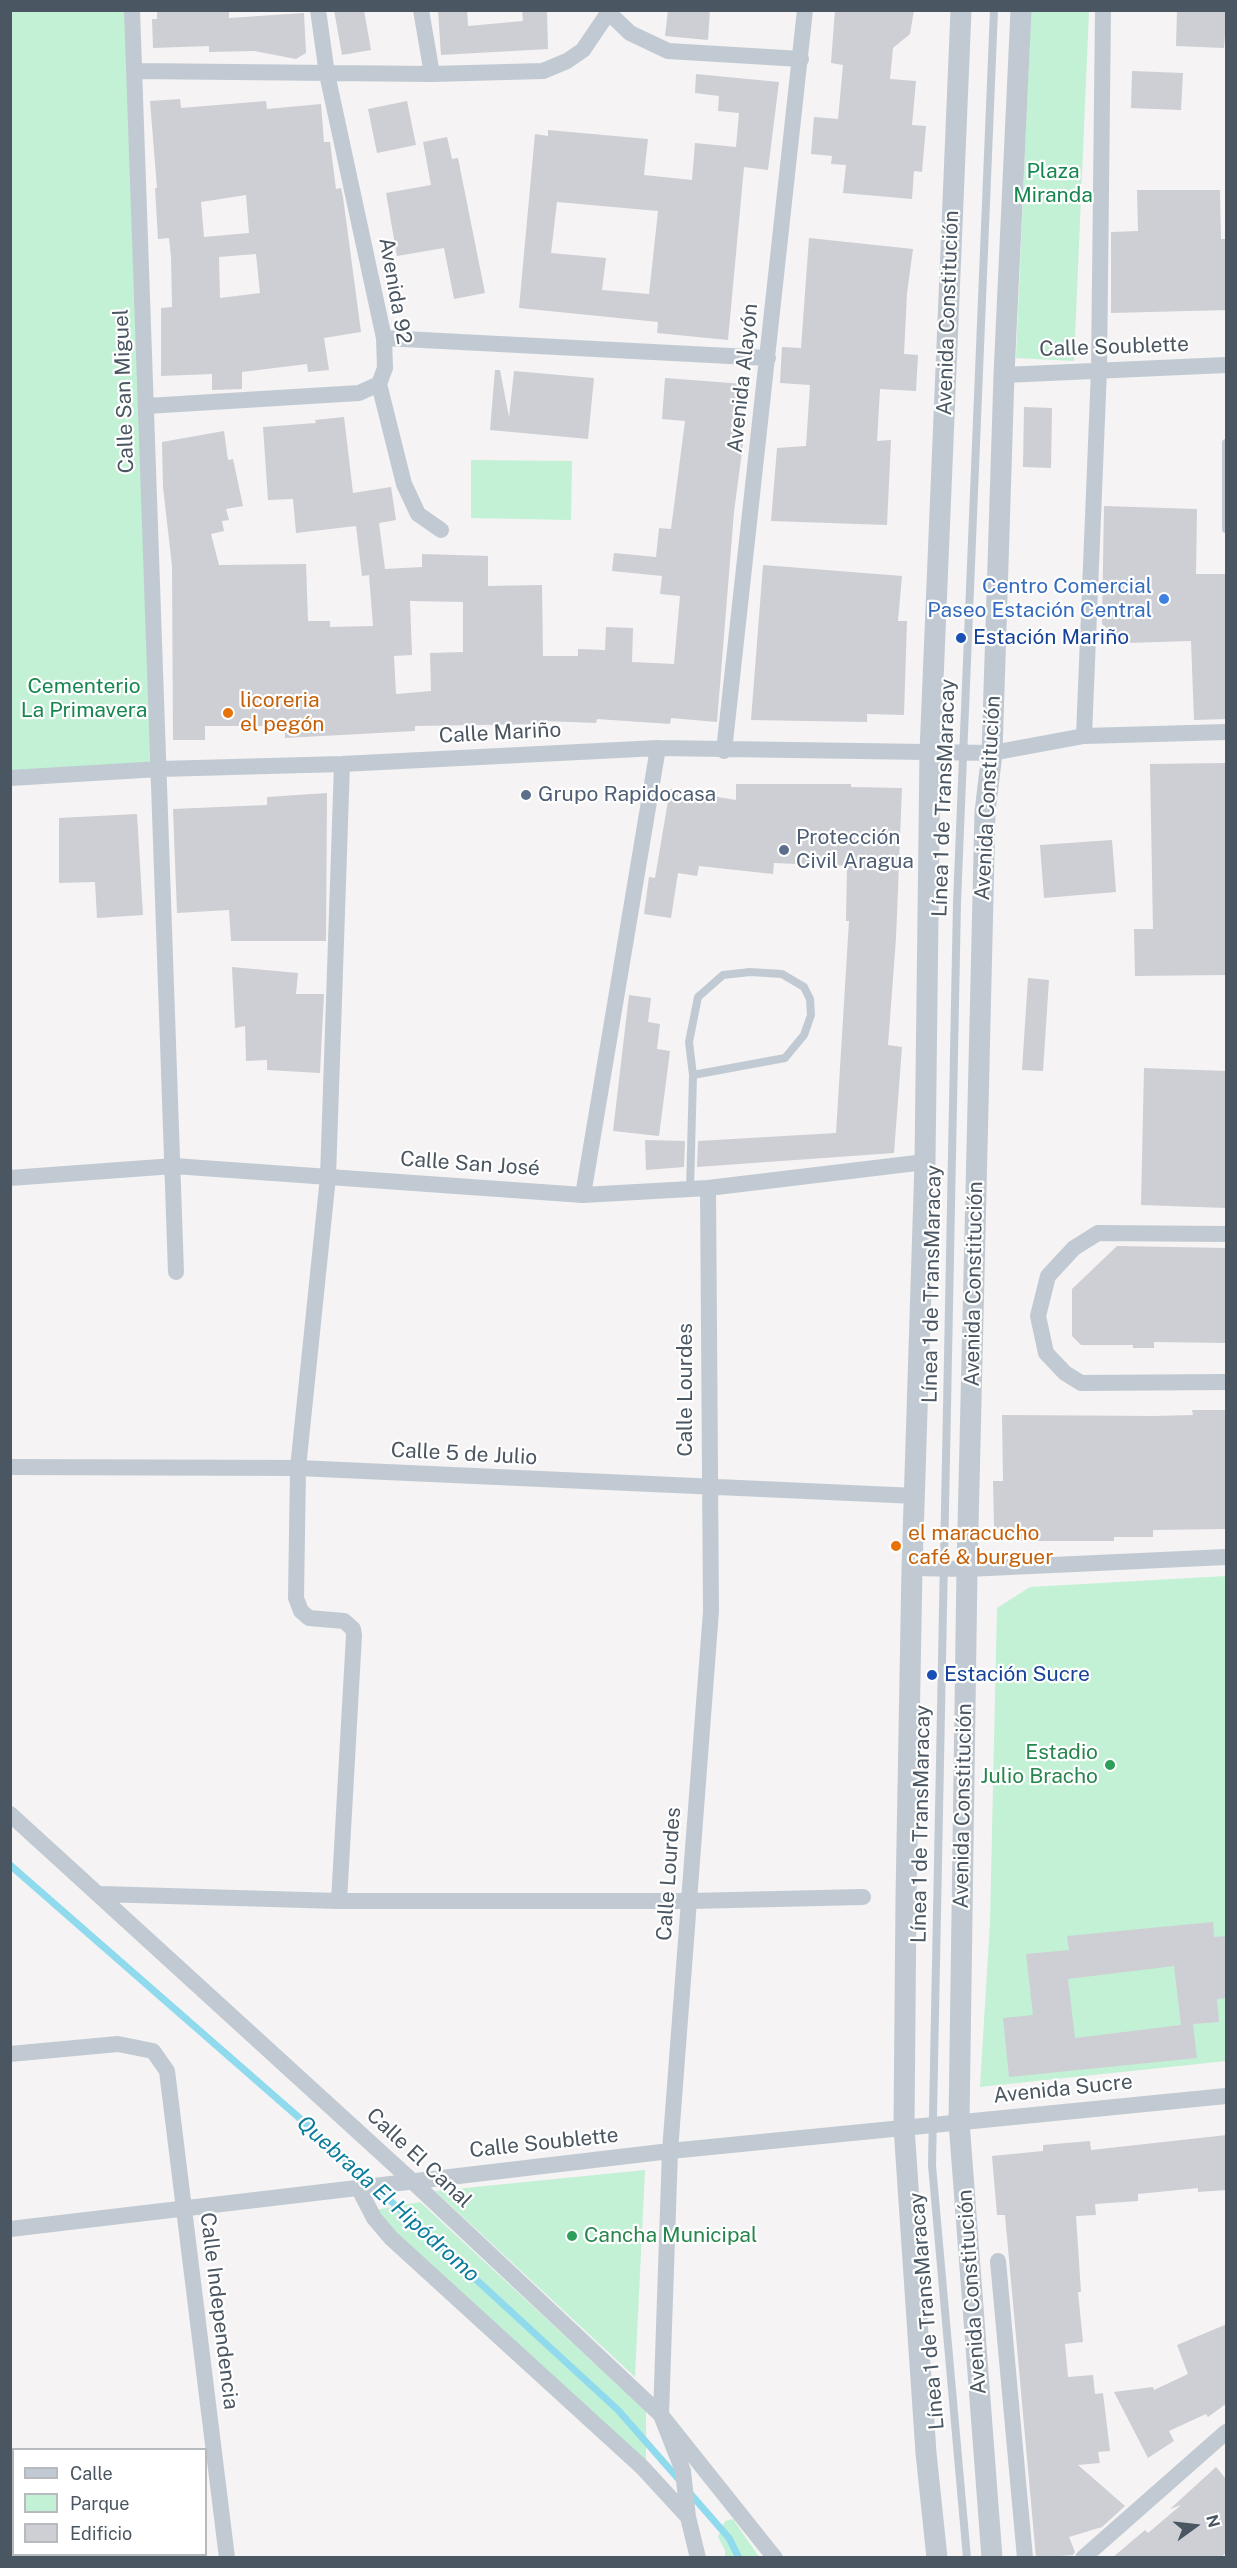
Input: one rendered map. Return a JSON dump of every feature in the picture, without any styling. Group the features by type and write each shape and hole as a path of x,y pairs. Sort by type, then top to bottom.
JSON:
{"street":[{"name":"Calle San Miguel","path":"132,10 176,1272"},
{"name":"Avenida 92","path":"318,10 327,74 384,338 385,368 379,384"},
{"path":"421,10 432,74"},
{"name":"Avenida Alayón","path":"724,751 805,10"},
{"name":"Avenida Constitución","path":"937,2558 926,2453 904,2127 912,1568 925,1162 930,752 961,10"},
{"name":"Avenida Constitución","path":"992,2558 959,2122 967,1569 985,812 992,753 1004,375 1021,10"},
{"path":"1084,736 1099,370 1103,10"},
{"path":"135,70 327,74 543,71 556,67 583,50 607,12 630,33 668,51 801,59"},
{"path":"384,338 768,358"},
{"name":"Calle Soublette","path":"1004,375 1227,365"},
{"path":"147,406 359,393 379,384 404,484 418,514 441,530"},
{"name":"Calle Mariño","path":"10,778 160,769 342,764 658,748 724,751 992,753 1084,736 1227,732"},
{"path":"583,1195 658,748"},
{"path":"339,1901 354,1635 353,1629 345,1620 309,1618 297,1605 298,1468 328,1177 342,764"},
{"name":"Calle San José","path":"10,1178 174,1166 583,1195 708,1188 925,1162"},
{"name":"Calle Lourdes","path":"698,2558 688,2514 682,2471 661,2415 670,2151 711,1611 708,1488 708,1188"},
{"path":"1227,1234 1098,1233 1074,1248 1048,1276 1038,1316 1046,1353 1065,1373 1081,1383 1227,1382"},
{"name":"Calle 5 de Julio","path":"10,1467 298,1468 916,1496"},
{"path":"912,1568 967,1569 1227,1557"},
{"name":"Calle El Canal","path":"10,1814 411,2180 661,2415 775,2558"},
{"path":"100,1894 339,1901 690,1901 862,1897"},
{"name":"Calle Independencia","path":"10,2054 118,2044 153,2051 167,2071 227,2558"},
{"name":"Avenida Sucre","path":"904,2127 1227,2096"},
{"name":"Calle Soublette","path":"10,2229 184,2210 411,2180 904,2127"},
{"path":"359,2187 374,2218 391,2238 642,2467 688,2514"},
{"path":"998,2261 1025,2558"},
{"path":"1083,2558 1227,2432"}],"lane":[{"name":"Línea 1 de TransMaracay","path":"966,2558 932,2165 957,914 994,10"},
{"path":"1227,443 1227,529"},
{"path":"690,1189 693,1075 689,1042 698,997 723,975 750,972 782,974 804,987 810,999 812,1015 804,1035 785,1058 693,1075"}],"green space":[{"name":"Cementerio La Primavera","path":"11,11 129,11 160,769 11,778"},
{"name":"Plaza Miranda","path":"1031,11 1089,11 1074,361 1016,358"},
{"path":"471,460 572,461 571,520 471,518"},
{"name":"Estadio Julio Bracho","path":"1226,1576 1226,2061 980,2087 990,1922 997,1608 1030,1587"},
{"path":"645,2170 635,2377 435,2191"},
{"path":"420,2202 646,2411 646,2463 403,2243 375,2210"},
{"path":"733,2519 759,2557 725,2557 725,2550 718,2537 725,2521"}],"building":[{"path":"157,10 229,10 229,18 304,13 306,53 296,59 254,51 209,52 209,46 153,48 152,19 157,19"},
{"path":"334,10 364,10 371,50 342,55"},
{"path":"438,10 467,10 468,26 523,21 522,10 547,10 548,49 441,55"},
{"path":"668,10 710,10 708,40 665,36"},
{"path":"835,10 914,10 910,34 893,48 890,79 916,81 912,125 926,126 922,172 914,171 912,199 843,193 846,165 831,164 832,156 811,154 814,117 838,119 843,65 831,63"},
{"path":"1177,10 1227,10 1224,48 1176,46"},
{"path":"1132,71 1183,73 1181,110 1131,108"},
{"path":"696,74 779,82 768,170 744,167 728,340 657,333 658,322 519,308 535,134 548,136 548,130 648,139 644,175 692,180 695,143 736,147 739,113 718,111 719,96 695,93","holes":["557,202 658,211 649,294 602,290 606,258 551,253"]},
{"path":"180,99 181,108 266,101 267,109 321,104 324,142 330,142 336,189 341,188 343,197 361,332 324,338 329,370 308,372 307,364 242,372 242,389 212,390 212,374 161,376 161,308 172,307 171,257 169,238 158,239 155,188 157,188 150,101","holes":["246,195 249,233 204,237 201,202","256,254 260,293 220,298 219,257"]},
{"path":"407,101 416,145 377,153 368,109"},
{"path":"447,137 452,159 458,158 485,293 454,299 444,248 397,256 386,193 431,185 423,142"},
{"path":"1137,190 1220,190 1221,239 1227,239 1227,310 1111,313 1111,232 1138,231"},
{"path":"809,238 913,249 907,293 904,354 918,355 916,391 880,389 877,441 891,440 887,525 771,521 777,448 806,446 810,385 780,383 782,347 801,348"},
{"path":"495,370 500,370 509,417 514,371 594,378 588,439 490,430"},
{"path":"665,378 744,384 740,444 743,444 734,512 717,722 671,718 670,724 597,719 596,723 544,721 544,724 415,726 415,731 285,738 285,726 205,726 205,740 173,740 172,566 163,487 162,442 224,431 228,460 233,459 243,506 226,509 229,520 222,521 224,531 211,534 219,565 306,564 308,621 330,621 330,627 373,626 369,575 362,576 356,526 296,533 293,499 268,500 263,427 316,423 315,420 344,417 353,493 391,487 396,520 379,523 385,569 422,567 422,554 488,556 488,586 542,585 543,656 578,656 578,649 605,650 606,627 633,628 632,662 674,664 680,596 660,594 662,576 612,571 614,553 656,557 659,528 671,529 685,421 662,419","holes":["410,601 463,602 463,652 430,653 431,691 396,694 394,656 412,655"]},
{"path":"1024,407 1052,408 1051,468 1023,467"},
{"name":"Centro Comercial Paseo Estación Central","path":"1104,506 1197,509 1196,574 1227,574 1227,719 1194,720 1191,641 1126,643 1102,624"},
{"path":"763,565 902,576 898,621 907,621 904,715 867,714 867,722 751,720"},
{"path":"1227,763 1227,975 1135,976 1134,929 1153,929 1150,764"},
{"path":"736,784 851,784 851,787 902,788 896,938 888,1045 902,1047 894,1153 697,1167 698,1141 836,1133 849,921 846,921 847,866 774,863 773,874 699,866 697,876 678,873 671,918 644,914 649,877 655,878 670,789 736,800"},
{"path":"327,793 326,941 231,941 229,910 177,913 173,809 267,805 267,797"},
{"path":"137,814 143,915 97,918 95,882 59,883 59,818"},
{"path":"1112,840 1116,892 1044,898 1040,845"},
{"path":"232,967 298,973 296,994 324,994 320,1073 267,1070 267,1060 246,1061 245,1026 235,1028"},
{"path":"1028,978 1049,980 1043,1071 1022,1070"},
{"path":"629,995 651,998 648,1022 660,1024 657,1049 670,1051 659,1136 613,1131"},
{"path":"1144,1068 1227,1071 1227,1208 1141,1205"},
{"path":"645,1140 685,1141 684,1167 646,1170"},
{"path":"1117,1246 1227,1248 1227,1343 1154,1342 1154,1348 1133,1348 1133,1345 1081,1345 1072,1336 1072,1289"},
{"path":"1192,1410 1227,1410 1227,1529 1153,1530 1153,1537 1114,1537 1114,1541 1013,1541 994,1526 993,1481 1003,1481 1002,1415 1193,1415"},
{"path":"1213,1922 1214,1937 1227,1936 1227,1998 1217,1999 1219,2022 1193,2024 1197,2058 1009,2077 1003,2018 1033,2015 1026,1954 1069,1950 1067,1936","holes":["1174,1966 1181,2025 1075,2038 1068,1979"]},
{"path":"1227,2135 1227,2190 1198,2192 1198,2188 1138,2194 1138,2201 1095,2204 1096,2215 1076,2216 1081,2292 1078,2292 1083,2342 1065,2344 1068,2377 1093,2375 1095,2394 1103,2393 1110,2451 1098,2452 1100,2463 1078,2465 1125,2506 1102,2527 1069,2537 1075,2552 1073,2555 1036,2558 1005,2215 997,2215 992,2156 1043,2151 1043,2145 1090,2141 1091,2150"},
{"path":"1227,2324 1227,2403 1208,2417 1206,2414 1169,2431 1174,2441 1148,2458 1114,2392 1153,2387 1154,2390 1188,2374 1177,2345"},
{"path":"1216,2467 1227,2480 1227,2552 1220,2558 1112,2558 1145,2530 1148,2533 1181,2505 1170,2509"}],"waterway":[{"name":"Quebrada El Hipódromo","path":"10,1865 320,2136 618,2410 681,2482"},
{"name":"Quebrada El Hipódromo","path":"688,2491 729,2538 739,2558"}],"place":[{"name":"Centro Comercial Paseo Estación Central","path":"1164,599"},
{"name":"Estación Mariño","path":"961,638"},
{"name":"licoreria el pegón","path":"228,713"},
{"name":"Grupo Rapidocasa","path":"526,795"},
{"name":"Protección Civil Aragua","path":"784,850"},
{"name":"el maracucho café & burguer","path":"896,1546"},
{"name":"Estación Sucre","path":"932,1675"},
{"name":"Estadio Julio Bracho","path":"1110,1765"},
{"name":"Cancha Municipal","path":"572,2236"}]}
